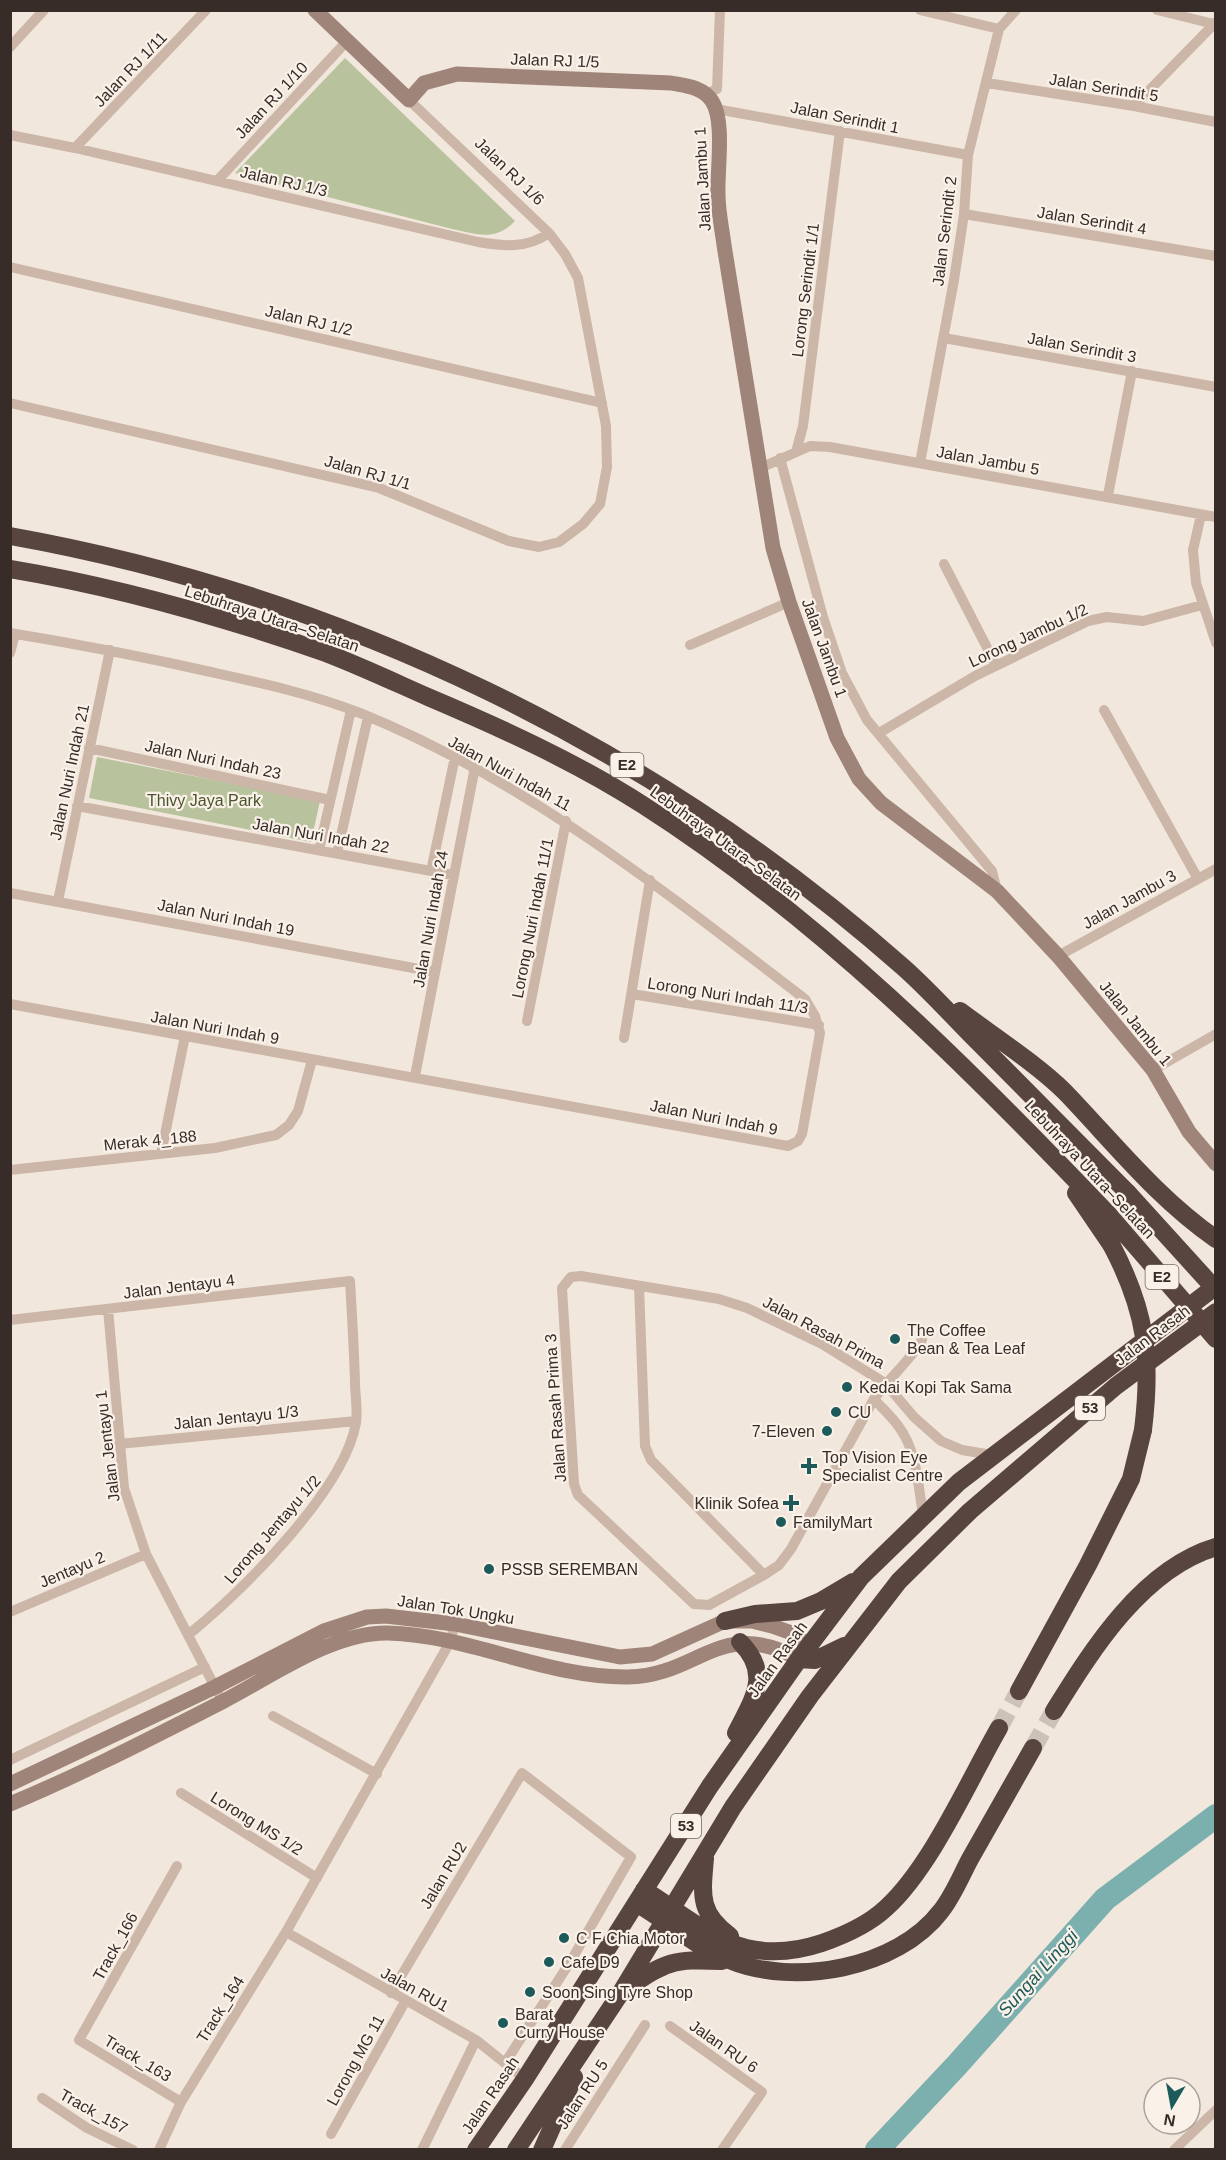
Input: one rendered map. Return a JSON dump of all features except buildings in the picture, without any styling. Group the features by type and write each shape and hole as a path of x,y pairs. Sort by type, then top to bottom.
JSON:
{"highway":[{"name":"Lebuhraya Utara–Selatan","path":"10,536 71,547 253,597 340,627 520,705 656,782 782,869 904,968 1128,1193 1215,1288"},
{"name":"Lebuhraya Utara–Selatan","path":"10,569 125,592 238,624 329,654 510,732 642,805 765,892 882,989 1020,1122 1108,1214 1215,1339"},
{"path":"904,968 1063,1090 1138,1173 1192,1222 1215,1239"},
{"path":"1019,1691 1088,1565 1131,1479 1143,1430 1149,1382 1141,1320 1133,1292 1112,1246 1076,1193 1020,1122"},
{"name":"Jalan Rasah","path":"476,2150 525,2079 710,1786 808,1655 861,1577 923,1514 992,1455 1215,1288"},
{"name":"Jalan Rasah","path":"516,2150 620,1994 733,1807 810,1696 898,1581 970,1511 1116,1386 1215,1312"},
{"path":"1054,1711 1089,1654 1164,1572 1192,1554 1215,1547"},
{"path":"725,1621 755,1614 797,1611 821,1601 861,1577"},
{"path":"710,1786 753,1698 757,1685 757,1666 750,1653 740,1642"},
{"path":"810,1696 808,1655 848,1644"},
{"path":"640,1897 705,1932 747,1948 787,1951 808,1947 856,1929 885,1909 920,1868 999,1728"},
{"path":"668,1914 710,1952 753,1968 797,1973 828,1971 874,1958 912,1939 941,1911 1033,1748"},
{"path":"705,1854 702,1898 708,1914 719,1928 747,1948"},
{"path":"620,1994 660,1965 693,1960 730,1961"},
{"path":"542,2150 590,2039"}],"main road":[{"name":"Jalan RJ 1/6","path":"315,10 409,100"},
{"name":"Jalan RJ 1/5","path":"409,100 424,83 457,74 671,83 697,88 706,94"},
{"name":"Jalan Jambu 1","path":"706,94 716,109 720,216 758,469 773,548 789,602 837,738 860,779 881,803 997,891 1058,956 1153,1070 1188,1132 1215,1164"},
{"name":"Jalan Tok Ungku","path":"10,1784 215,1687 345,1622 386,1616 455,1624 620,1657 652,1654 725,1621 752,1621 789,1632 808,1655"},
{"name":"Jalan Tok Ungku","path":"10,1804 222,1702 340,1640 363,1634 389,1633 450,1642 595,1676 631,1677 660,1672 711,1649 740,1642 756,1642 808,1655"}],"street":[{"path":"10,47 44,10"},
{"name":"Jalan RJ 1/11","path":"75,148 206,10"},
{"path":"706,94 717,89 720,10"},
{"path":"920,10 999,29"},
{"name":"Jalan Serindit 2","path":"920,463 929,401 944,338 964,214 968,156 999,29 1016,10"},
{"path":"1157,10 1214,23"},
{"path":"1134,106 1214,23"},
{"name":"Jalan RJ 1/10","path":"217,181 347,41"},
{"name":"Jalan Serindit 5","path":"987,83 1134,106 1215,122"},
{"name":"Jalan RJ 1/6","path":"409,100 549,233 565,254 578,278 602,403"},
{"name":"Jalan Serindit 1","path":"716,109 968,156"},
{"name":"Lorong Serindit 1/1","path":"796,452 803,426 840,131"},
{"name":"Jalan RJ 1/3","path":"10,135 488,244 528,244 549,233"},
{"name":"Jalan Serindit 4","path":"964,214 1215,256"},
{"name":"Jalan RJ 1/2","path":"10,267 602,403"},
{"name":"Jalan Serindit 3","path":"944,338 1215,387"},
{"path":"1108,495 1132,371"},
{"name":"Jalan RJ 1/1","path":"10,403 379,488 509,541 539,547 559,542 583,524 600,504 607,467 602,403"},
{"name":"Jalan Jambu 5","path":"758,469 810,446 830,447 1108,495 1215,517"},
{"path":"780,458 823,617 842,673 867,720 992,871 997,891"},
{"path":"1201,515 1192,550 1196,583 1215,643"},
{"path":"944,564 996,665"},
{"path":"690,645 789,602"},
{"name":"Lorong Jambu 1/2","path":"879,734 996,665 1088,621 1107,616 1143,621 1202,605"},
{"path":"10,653 13,634"},
{"name":"Jalan Nuri Indah 11","path":"13,634 110,650 285,689 351,710 455,757 566,821 650,880 805,999 819,1025"},
{"name":"Jalan Nuri Indah 21","path":"58,901 110,650"},
{"path":"319,850 351,710"},
{"path":"1104,710 1198,879"},
{"path":"337,854 368,717"},
{"name":"Jalan Nuri Indah 23","path":"89,748 330,800"},
{"path":"431,871 455,757"},
{"name":"Jalan Nuri Indah 24","path":"415,1076 475,767"},
{"name":"Jalan Nuri Indah 22","path":"77,806 453,874"},
{"name":"Lorong Nuri Indah 11/1","path":"527,1021 566,821"},
{"name":"Jalan Jambu 3","path":"1058,956 1215,869"},
{"path":"624,1038 650,880"},
{"name":"Jalan Nuri Indah 19","path":"10,893 435,972"},
{"name":"Lorong Nuri Indah 11/3","path":"632,994 819,1025"},
{"name":"Jalan Nuri Indah 9","path":"10,1004 312,1060 415,1076 788,1146 798,1142 820,1034 819,1025"},
{"path":"1153,1070 1215,1034"},
{"path":"161,1154 185,1036"},
{"name":"Merak 4_188","path":"10,1170 161,1154 261,1140 276,1135 289,1125 298,1111 305,1093 312,1060"},
{"name":"Jalan Rasah Prima","path":"581,1276 719,1299 747,1308 822,1344 885,1383 914,1417 941,1441 962,1450 992,1455"},
{"name":"Jalan Rasah Prima 3","path":"581,1276 571,1277 562,1288 574,1484 578,1495 693,1604 709,1605 764,1575"},
{"name":"Jalan Jentayu 4","path":"10,1320 350,1281"},
{"name":"Lorong Jentayu 1/2","path":"188,1635 226,1604 333,1481 350,1448 356,1421 350,1281"},
{"path":"639,1286 645,1446 651,1460 764,1575 779,1565 791,1549 874,1399 922,1340"},
{"name":"Jalan Jentayu 1","path":"108,1309 124,1488 146,1554 222,1702"},
{"path":"874,1399 900,1428 908,1444 923,1514"},
{"name":"Jalan Jentayu 1/3","path":"119,1444 356,1421"},
{"name":"Jentayu 2","path":"10,1612 146,1554"},
{"name":"Track_164","path":"159,2150 181,2102 286,1932 377,1774 450,1642 455,1624"},
{"path":"10,1760 205,1667"},
{"path":"273,1716 377,1774"},
{"name":"Jalan RU2","path":"391,1993 522,1773 631,1857 572,1959"},
{"name":"Lorong MS 1/2","path":"181,1793 317,1878"},
{"name":"Track_166","path":"79,2040 177,1866"},
{"name":"Jalan RU1","path":"286,1932 476,2040 525,2079"},
{"path":"504,2063 572,1959 595,1969"},
{"name":"Lorong MG 11","path":"331,2133 406,2000"},
{"name":"Jalan RU 5","path":"565,2150 645,2025"},
{"name":"Jalan RU 6","path":"670,2026 762,2091 722,2150"},
{"name":"Track_163","path":"79,2040 181,2102"},
{"path":"422,2150 476,2040"},
{"name":"Track_157","path":"42,2098 87,2128 133,2150"},
{"path":"1174,2150 1215,2110"}],"green space":[{"path":"345,58 515,221 508,228 485,235 452,229 235,173"},
{"name":"Thivy Jaya Park","path":"97,757 320,801 311,842 89,798"}],"waterway":[{"name":"Sungai Linggi","path":"877,2150 957,2065 1105,1899 1216,1816"}],"tunnel":[{"path":"999,1728 1019,1691"},
{"path":"1033,1748 1054,1711"}],"place":[{"name":"The Coffee Bean & Tea Leaf","path":"895,1339"},
{"name":"Kedai Kopi Tak Sama","path":"847,1387"},
{"name":"CU","path":"836,1412"},
{"name":"7-Eleven","path":"827,1431"},
{"name":"Top Vision Eye Specialist Centre","path":"809,1466"},
{"name":"Klinik Sofea","path":"791,1503"},
{"name":"FamilyMart","path":"781,1522"},
{"name":"PSSB SEREMBAN","path":"489,1569"},
{"name":"C F Chia Motor","path":"564,1938"},
{"name":"Cafe D9","path":"549,1962"},
{"name":"Soon Sing Tyre Shop","path":"530,1992"},
{"name":"Barat Curry House","path":"503,2023"}]}
